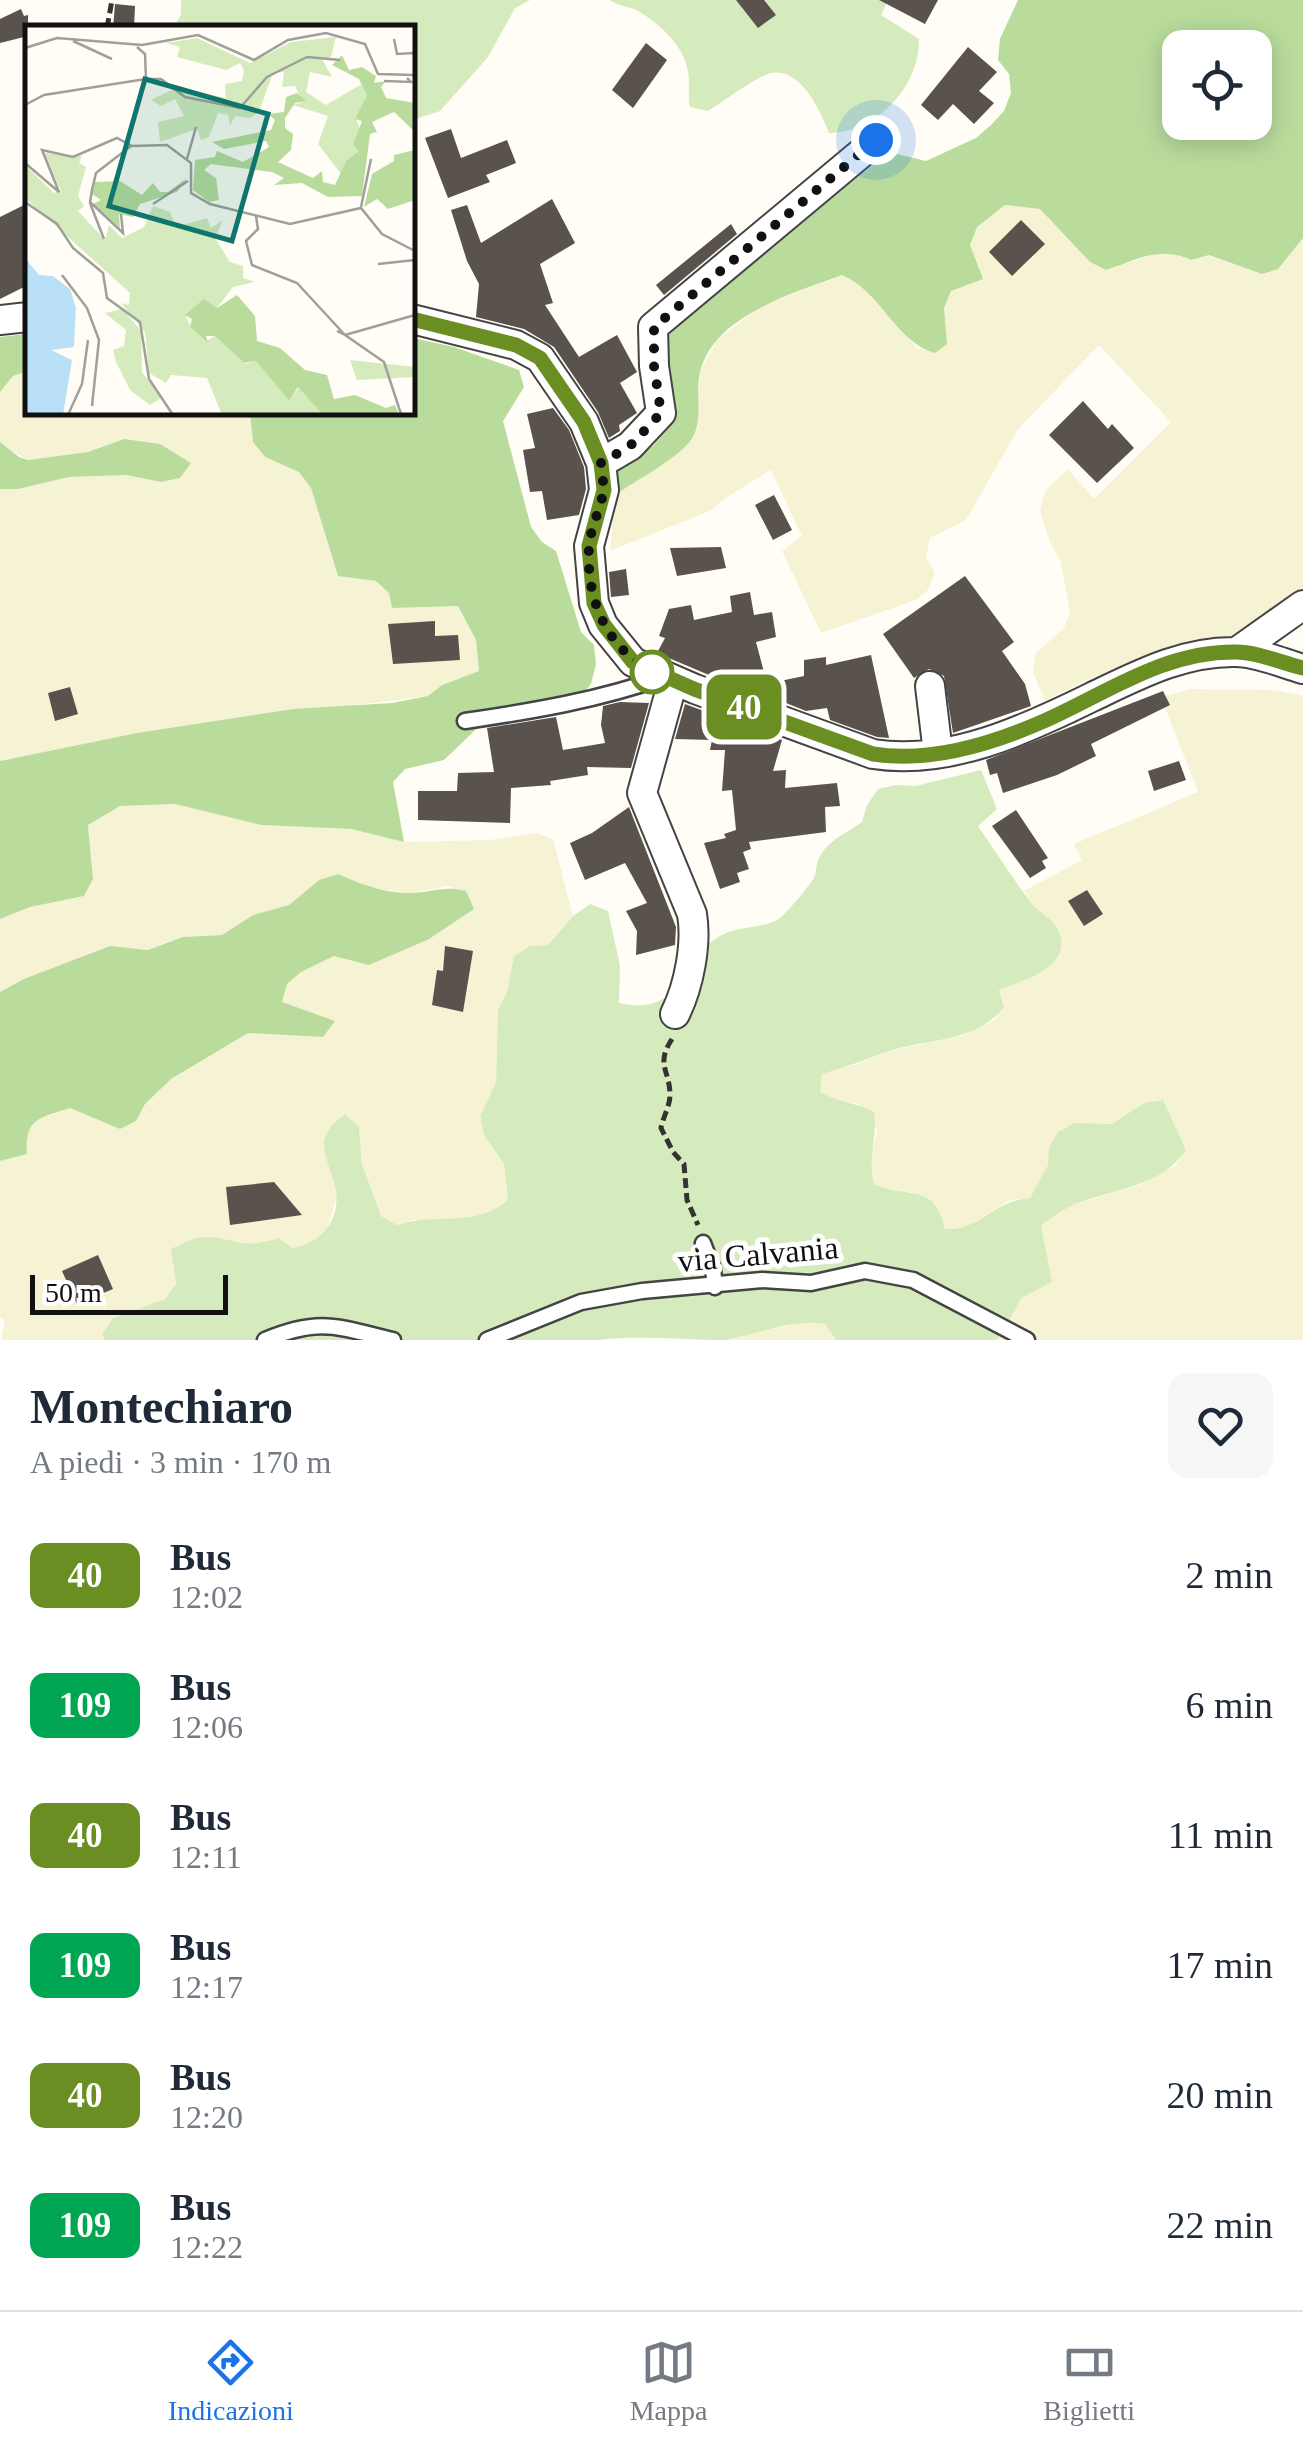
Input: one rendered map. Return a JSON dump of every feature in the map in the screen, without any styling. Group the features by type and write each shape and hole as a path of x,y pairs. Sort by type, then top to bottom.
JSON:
{"street":[{"path":"601,463 630,446 661,413 654,366 654,327 876,140"},
{"path":"0,320 25,317"},
{"path":"415,320 516,345 540,358 584,422 601,463 604,490 589,546 594,603 618,647 633,662 669,679 873,754 899,758 982,743 1042,722 1166,661 1238,652 1303,668"},
{"path":"1238,652 1303,605"},
{"path":"669,679 642,793 692,914 695,932 682,999 675,1014"},
{"path":"930,686 938,753"}],"lane":[{"path":"465,720 554,708 669,679"},
{"path":"703,1243 715,1286"},
{"name":"via Calvania","path":"487,1340 581,1302 642,1291 762,1280 811,1283 865,1271 913,1280 1027,1340"},
{"path":"265,1340 299,1326 341,1326 393,1340"}],"path":[{"path":"108,25 112,0"},
{"path":"675,1014 674,1035 664,1050 670,1096 661,1128 684,1164 686,1200 703,1243"}],"shaded area":[{"path":"1005,205 1040,209 1090,262 1106,270 1158,253 1175,253 1191,260 1209,255 1262,274 1303,238 1303,587 1253,628 1217,645 1161,652 1089,679 1045,701 1033,672 1036,653 1064,628 1070,611 1060,559 1050,543 1040,510 1045,491 1068,469 1094,499 1171,422 1099,345 1018,429 966,520 930,538 926,557 935,573 928,590 916,600 821,633 782,551 802,536 771,470 710,511 610,551 615,495 697,429 700,373 716,341 759,307 842,275 859,282 918,349 947,344 944,308 977,227"},
{"path":"25,372 25,415 250,415 253,442 265,457 299,472 311,488 338,576 376,581 389,593 392,608 458,606 476,640 479,671 442,685 428,696 137,733 0,761 0,489 18,489 69,477 126,475 161,482 124,439 88,452 28,460 3,446 0,392 13,376"},
{"path":"1191,689 1275,690 1303,696 1303,1340 996,1340 1021,1298 1041,1225 1071,1205 1140,1185 1176,1165 1186,1150 1163,1100 1144,1103 1112,1124 1075,1123 1049,1148 1048,1165 1030,1198 1010,1200 962,1230 944,1229 912,1192 893,1192 874,1184 869,1166 877,1130 858,1103 838,1103 820,1092 821,1074 890,1051 964,1035 993,1021 1004,1007 999,990 1049,918 1034,907 1024,891 1082,860 1074,844 1198,792 1161,697"},
{"path":"175,804 261,825 351,829 404,842 489,840 537,833 553,839 573,916 548,945 530,946 514,956 507,992 498,1010 496,1082 480,1116 484,1135 504,1164 508,1200 494,1213 454,1221 414,1220 397,1225 381,1216 362,1164 359,1127 324,1143 337,1196 326,1233 312,1245 293,1248 278,1238 239,1245 201,1237 165,1300 113,1318 102,1334 105,1340 1,1340 5,1321 0,1317 0,1161 27,1154 25,1135 35,1120 70,1108 120,1129 136,1121 145,1104 171,1079 248,1033 323,1037 334,1021 282,1002 287,984 301,972 334,956 473,909 466,891 448,886 411,893 373,888 338,874 319,880 289,905 253,915 222,935 184,937 148,950 109,946 0,992 0,919 30,907 84,896 93,879 88,825 120,806"},
{"path":"807,1321 825,1324 836,1340 722,1340"}],"green space":[{"path":"181,0 530,0 515,8 488,57 440,111 415,119 415,25 175,25 181,14"},
{"path":"610,0 888,0 881,15 919,39 917,57 912,74 892,104 879,116 847,131 829,133 808,93 782,73 758,79 708,111 690,107 687,67 669,35 640,12"},
{"path":"1018,0 1303,0 1303,238 1278,269 1262,274 1209,255 1191,260 1159,254 1106,270 1090,262 1040,209 1005,205 977,227 970,245 983,279 951,291 944,308 947,344 935,353 909,338 867,292 842,275 780,299 738,321 708,352 700,372 697,424 691,440 666,462 615,495 618,471 653,446 672,424 663,352 672,327 889,152 926,161 976,138 1004,111 1011,93 1009,74 998,60 1000,39"},
{"path":"25,334 25,372 13,376 0,392 0,337"},
{"path":"415,338 454,347 519,370 524,387 503,421 531,527 542,542 556,551 581,632 594,645 596,664 591,684 578,699 493,713 444,760 405,769 393,782 404,842 351,829 261,825 175,804 120,806 88,825 93,879 84,896 30,907 0,919 0,761 137,733 293,709 392,703 428,696 442,685 479,671 476,640 458,606 392,608 389,593 376,581 338,576 311,488 299,472 265,457 253,442 250,415 415,415"},
{"path":"124,439 160,444 191,463 180,478 161,482 126,475 69,477 18,489 0,489 0,442 28,460 88,452"},
{"path":"981,770 997,809 978,826 1032,904 1057,927 1059,954 1043,970 999,990 1004,1007 980,1027 822,1074 820,1092 874,1112 874,1184 927,1198 940,1214 945,1229 968,1225 1005,1204 1030,1198 1048,1165 1049,1148 1058,1132 1075,1123 1112,1124 1144,1103 1163,1100 1186,1150 1164,1172 1075,1204 1041,1225 1052,1282 1021,1298 996,1340 836,1340 825,1324 812,1323 724,1340 105,1340 102,1334 113,1318 165,1299 176,1283 171,1249 203,1237 246,1243 278,1238 293,1248 320,1236 331,1221 336,1203 324,1140 345,1114 359,1127 362,1164 381,1216 397,1225 468,1217 495,1209 508,1200 504,1164 484,1135 480,1116 496,1082 498,1010 507,992 514,956 530,946 548,945 573,916 590,904 608,911 620,966 619,1003 641,1005 658,1001 680,982 710,943 726,933 779,919 814,878 824,850 862,822 878,789 916,786"},
{"path":"338,874 391,891 466,891 474,909 429,939 369,965 334,956 301,972 287,984 282,1002 335,1021 323,1037 248,1033 171,1079 145,1104 136,1121 120,1129 70,1108 42,1117 31,1126 27,1154 0,1161 0,992 110,946 148,950 183,937 222,935 253,915 289,905 319,880"}],"building":[{"path":"736,0 764,0 776,15 758,28"},
{"path":"879,0 938,0 925,24"},
{"path":"115,4 135,6 134,25 113,25"},
{"path":"21,9 24,16 28,15 25,37 0,43 0,19"},
{"path":"646,43 667,60 633,108 612,90"},
{"path":"968,47 997,72 979,91 994,103 974,124 953,104 938,120 921,105"},
{"path":"451,129 461,158 507,140 516,163 486,175 490,182 448,198 425,138"},
{"path":"552,199 575,243 540,264 553,303 545,305 579,357 617,335 637,372 620,383 637,413 619,425 620,431 609,438 598,412 554,347 524,329 476,317 479,284 467,261 451,210 467,205 481,243"},
{"path":"25,204 25,286 0,299 0,217"},
{"path":"1021,220 1045,244 1012,276 989,252"},
{"path":"731,224 737,234 664,295 656,285"},
{"path":"1083,401 1108,429 1112,424 1134,448 1097,483 1049,435"},
{"path":"553,408 569,430 584,467 586,489 579,515 547,520 542,491 530,492 523,450 535,448 527,414"},
{"path":"774,495 792,530 773,540 755,505"},
{"path":"721,547 726,568 677,576 670,548"},
{"path":"626,569 629,595 611,597 609,572"},
{"path":"965,576 1014,642 1002,651 1025,684 1031,706 953,733 944,676 929,669 914,678 883,634"},
{"path":"750,592 754,615 772,612 776,637 756,642 764,672 723,681 657,653 665,638 659,636 669,609 691,605 694,620 732,612 730,596"},
{"path":"435,621 435,636 458,635 460,660 393,664 388,624"},
{"path":"871,655 889,738 830,720 827,708 806,711 786,703 780,681 804,676 804,660 826,657 826,665"},
{"path":"70,687 78,714 55,721 48,693"},
{"path":"1163,691 1170,705 1091,744 1096,756 1057,775 1003,793 997,773 990,775 986,760"},
{"path":"649,703 631,768 587,767 588,775 550,781 551,785 511,788 510,823 418,820 418,791 457,791 458,773 494,772 487,728 556,717 563,750 605,743 601,725 603,706"},
{"path":"685,704 782,740 773,771 786,770 785,788 837,783 840,806 825,807 826,832 749,842 751,849 743,852 749,869 737,873 740,882 720,889 704,843 726,838 724,834 736,830 732,790 722,791 725,750 710,750 712,740 675,739"},
{"path":"1179,761 1186,780 1154,791 1148,771"},
{"path":"629,807 676,927 675,945 636,955 637,931 626,911 647,903 625,863 585,880 570,843"},
{"path":"1016,810 1048,858 1042,861 1046,868 1030,878 992,826"},
{"path":"1087,890 1103,914 1084,926 1068,901"},
{"path":"445,946 473,951 463,1012 432,1005 437,970 443,971"},
{"path":"274,1182 302,1215 230,1225 226,1187"},
{"path":"98,1255 113,1289 77,1304 62,1271"}],"bus line":[{"name":"40","path":"415,320 516,345 540,358 584,422 601,463 604,490 589,546 594,603 604,625 633,662 694,689 873,754 899,758 927,756 982,743 1042,722 1166,661 1238,652 1303,668"}],"route":[{"path":"652,672 633,662 604,625 594,603 589,546 604,490 601,463 630,446 661,413 654,366 654,327 876,140"}]}
